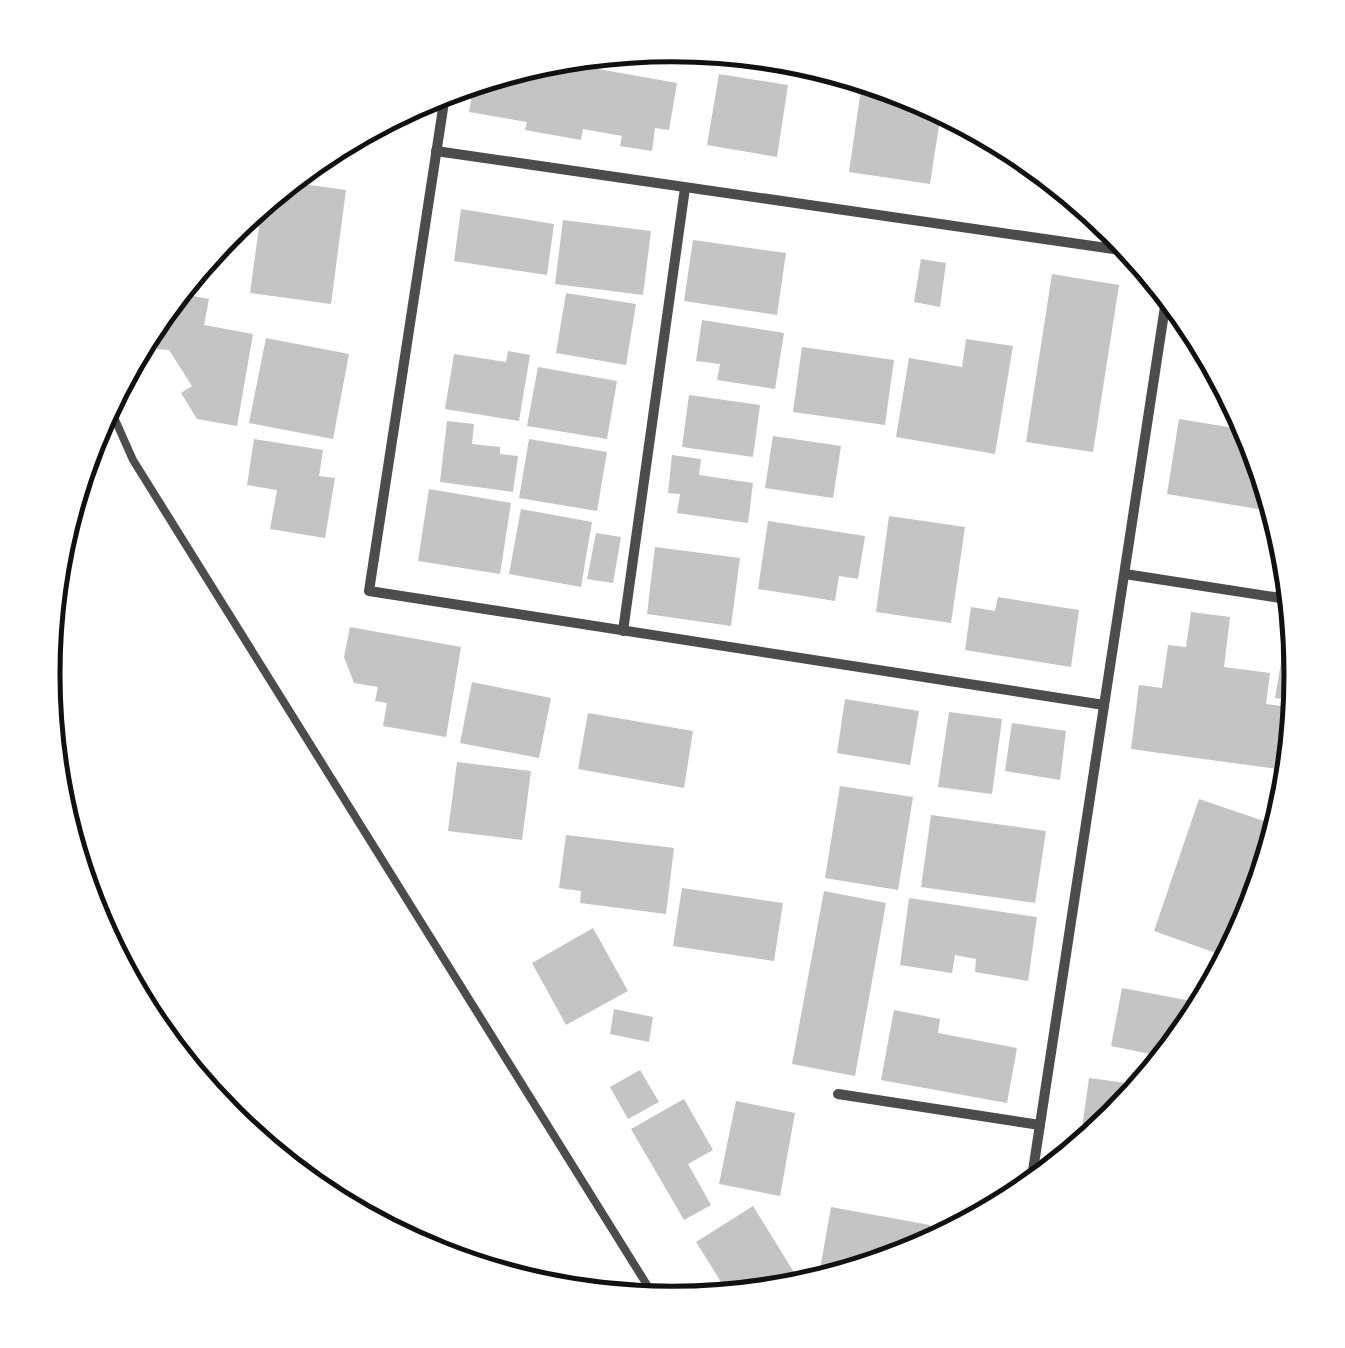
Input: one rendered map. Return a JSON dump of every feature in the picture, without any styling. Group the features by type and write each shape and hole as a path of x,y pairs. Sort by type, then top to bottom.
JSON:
{"street":[{"path":"443,106 369,591 1104,705"},
{"path":"436,152 1114,249"},
{"path":"622,631 685,188"},
{"path":"1033,1168 1165,310"},
{"path":"1126,574 1280,597"},
{"path":"838,1094 1040,1125"}],"lane":[{"path":"115,420 133,460 648,1285"}],"building":[{"path":"590,67 677,83 669,130 655,128 652,151 620,146 622,136 583,129 581,140 525,130 527,122 469,112 472,96 514,82"},
{"path":"719,74 788,85 777,157 707,145"},
{"path":"861,91 939,123 930,184 849,172"},
{"path":"305,184 346,190 331,304 250,293 260,222"},
{"path":"461,209 554,224 547,275 454,261"},
{"path":"563,220 651,231 643,295 555,284"},
{"path":"693,240 786,253 777,315 684,301"},
{"path":"921,259 946,263 940,307 914,302"},
{"path":"1052,274 1119,285 1093,452 1026,442"},
{"path":"566,293 636,304 626,365 556,353"},
{"path":"191,296 209,299 204,325 253,334 237,426 197,419 181,393 192,386 169,350 155,349"},
{"path":"702,320 784,333 775,389 717,380 720,364 696,361"},
{"path":"266,338 349,354 333,439 249,423"},
{"path":"966,339 1013,346 995,454 896,437 909,358 962,367"},
{"path":"802,347 894,360 885,425 793,412"},
{"path":"508,351 530,355 519,421 445,409 454,354 506,362"},
{"path":"538,367 617,381 607,439 527,426"},
{"path":"689,395 760,405 753,457 682,447"},
{"path":"1179,419 1233,428 1262,510 1167,494"},
{"path":"447,421 474,424 472,444 500,447 500,454 518,456 513,492 440,482"},
{"path":"773,436 841,446 833,498 765,488"},
{"path":"254,439 323,450 319,476 335,478 325,538 270,529 277,490 247,485"},
{"path":"529,439 607,452 597,511 519,498"},
{"path":"672,455 701,459 699,475 753,483 748,523 677,513 680,494 668,493"},
{"path":"429,489 511,503 500,574 418,561"},
{"path":"521,509 592,522 581,587 509,574"},
{"path":"889,516 965,527 951,623 876,612"},
{"path":"768,521 865,536 858,579 839,576 835,601 758,589"},
{"path":"596,533 621,537 613,583 587,579"},
{"path":"655,547 740,558 731,626 647,614"},
{"path":"998,597 1079,610 1071,667 965,650 971,607 995,611"},
{"path":"1191,612 1230,617 1224,667 1270,673 1266,704 1284,706 1277,769 1131,749 1139,685 1162,688 1168,645 1186,647"},
{"path":"350,627 461,647 446,737 383,726 387,703 375,701 378,687 354,683 344,657"},
{"path":"1284,644 1284,699 1275,698"},
{"path":"472,682 551,698 539,758 460,743"},
{"path":"845,699 919,711 910,765 837,753"},
{"path":"949,712 1002,719 992,794 938,787"},
{"path":"588,713 693,731 684,788 578,769"},
{"path":"1012,723 1066,731 1060,780 1005,771"},
{"path":"457,762 531,771 522,840 448,831"},
{"path":"840,786 913,797 898,890 825,878"},
{"path":"1199,799 1267,822 1252,871 1217,954 1154,931"},
{"path":"931,815 1046,831 1035,903 921,887"},
{"path":"566,835 674,848 666,914 580,903 581,891 559,888"},
{"path":"682,888 783,903 774,961 673,946"},
{"path":"824,891 886,903 855,1076 792,1064"},
{"path":"909,898 1037,917 1028,981 975,972 976,959 955,955 952,973 900,965"},
{"path":"593,928 628,991 566,1025 532,963"},
{"path":"1122,988 1190,1001 1152,1054 1111,1046"},
{"path":"614,1009 653,1017 649,1042 610,1034"},
{"path":"894,1010 940,1019 938,1033 1017,1048 1007,1103 881,1080"},
{"path":"640,1070 659,1102 628,1119 610,1087"},
{"path":"1089,1078 1128,1083 1106,1107 1082,1128"},
{"path":"684,1099 713,1150 688,1164 711,1205 684,1220 631,1129"},
{"path":"736,1101 795,1113 780,1196 719,1184"},
{"path":"753,1206 795,1274 722,1284 696,1242"},
{"path":"831,1207 930,1225 929,1230 907,1240 820,1269"}]}
